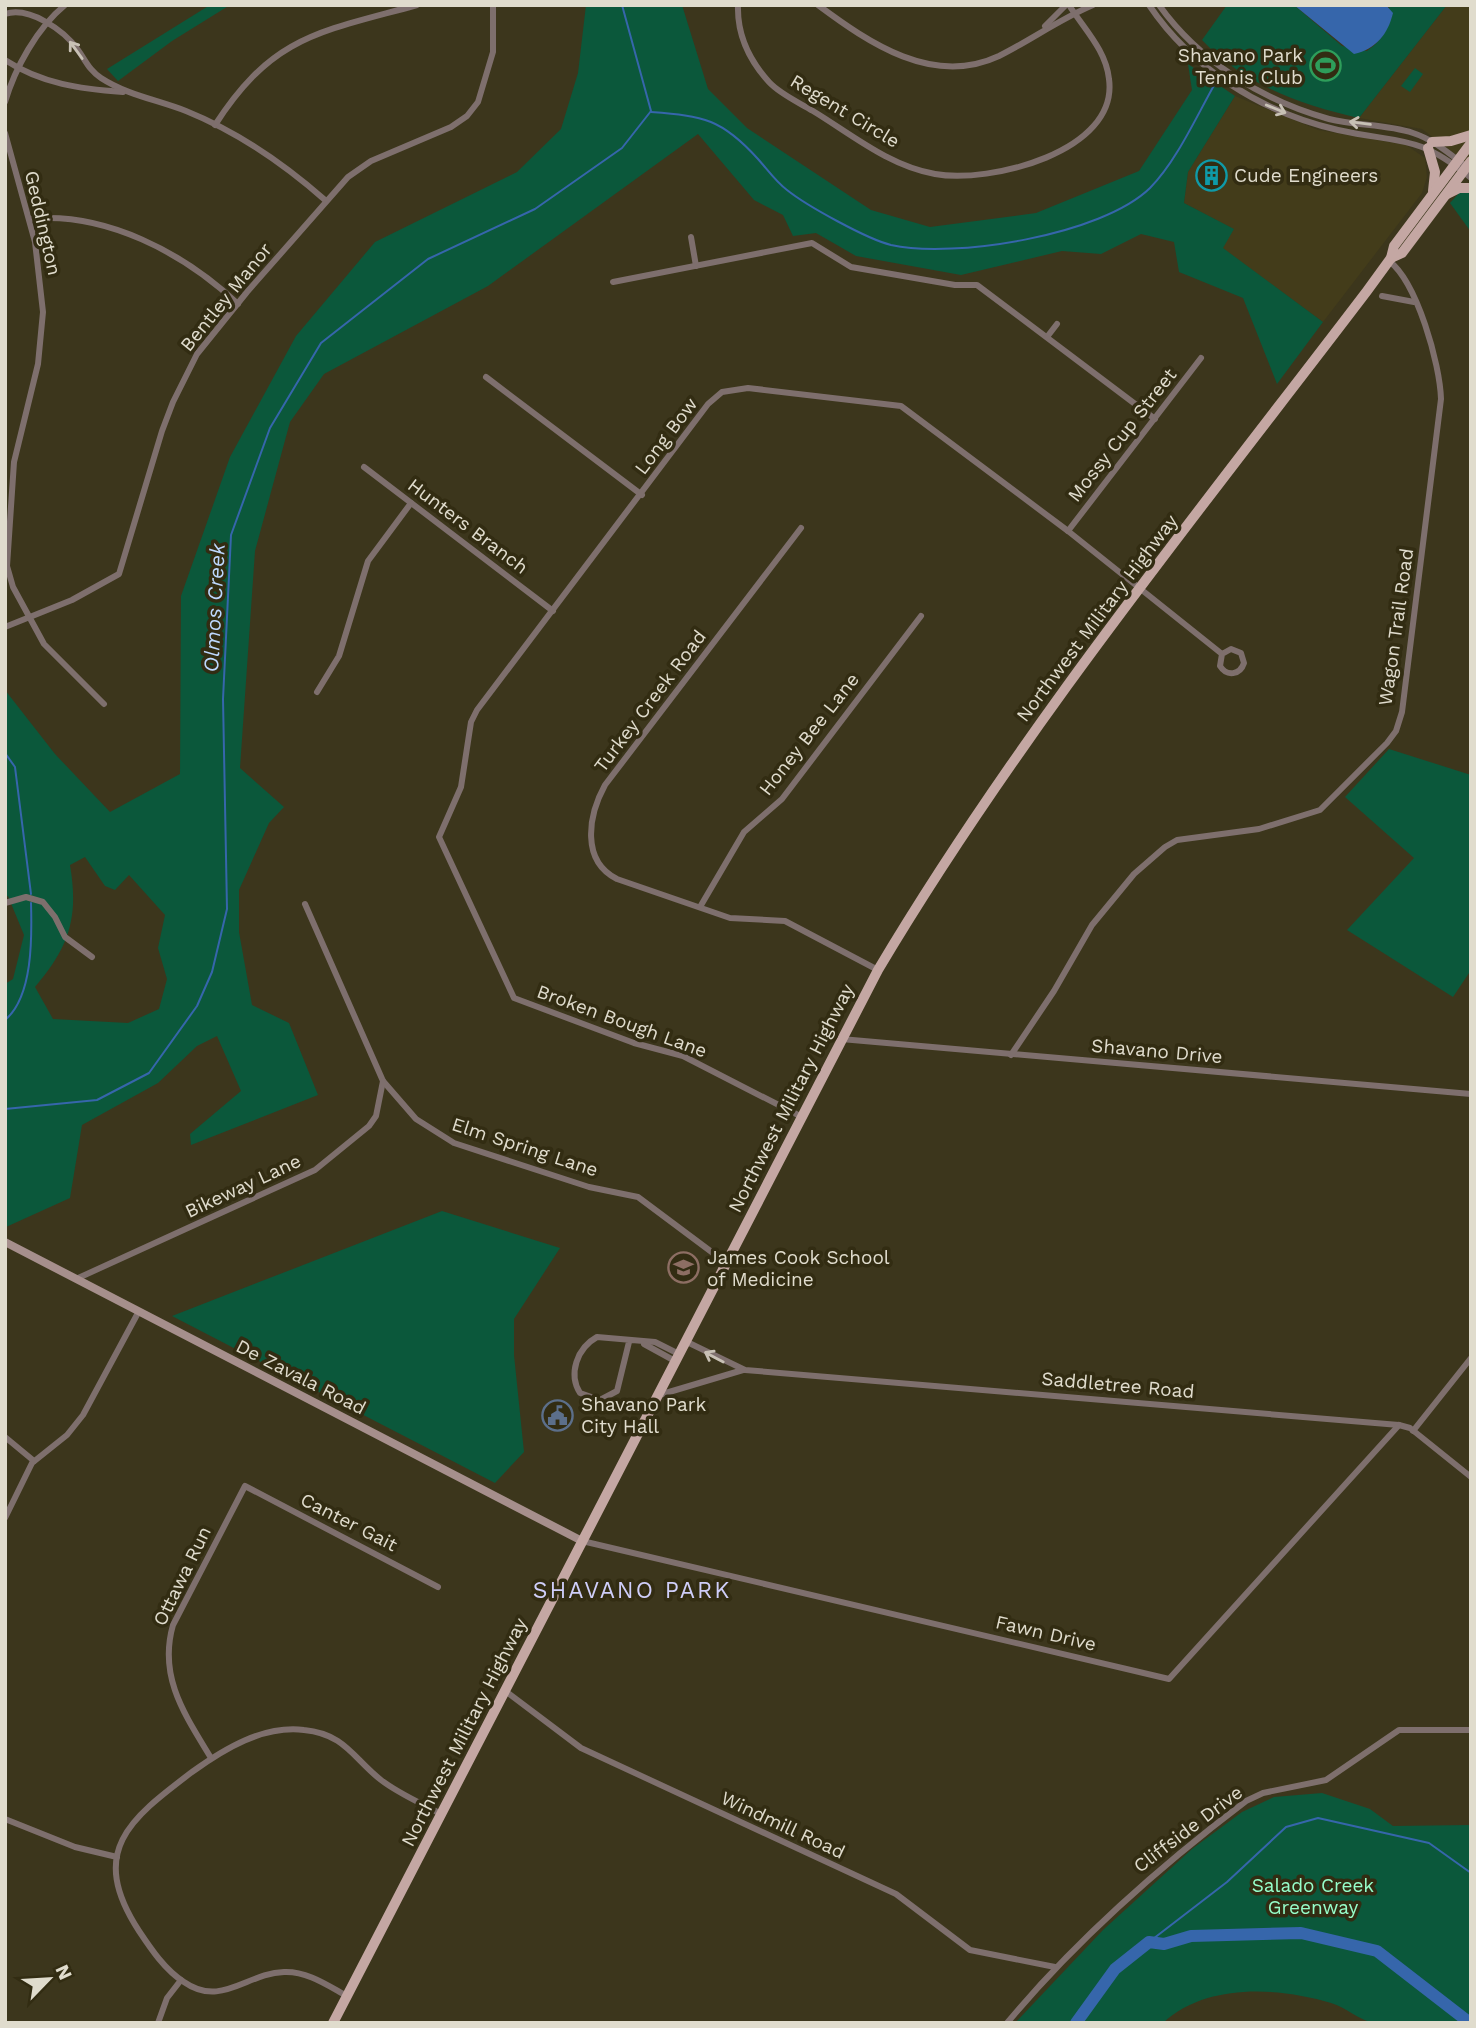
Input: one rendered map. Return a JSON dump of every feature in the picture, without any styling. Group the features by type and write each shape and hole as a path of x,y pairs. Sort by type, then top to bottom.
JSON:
{"main road":[{"path":"1471,135 1430,145 1438,194 1459,188 1471,188"},
{"name":"Northwest Military Highway","path":"333,2023 878,970 995,784 1390,259 1402,253 1438,194 1465,167 1471,143"},
{"name":"De Zavala Road","path":"5,1242 582,1541"}],"street":[{"path":"5,102 18,68 47,25 65,5"},
{"path":"215,125 236,93 282,50 312,35 417,5"},
{"name":"Bentley Manor","path":"5,626 29,619 72,600 119,574 173,402 197,354 325,200 348,177 371,161 451,127 467,116 478,102 493,51 493,5"},
{"name":"Regent Circle","path":"737,5 742,41 770,83 876,151 933,174 957,176 988,174 1067,148 1090,132 1101,117 1108,102 1110,82 1107,66 1068,5"},
{"path":"818,5 858,36 915,61 937,66 980,63 1093,5"},
{"path":"1041,30 1068,5"},
{"path":"1149,5 1181,44 1245,95 1301,119 1341,131 1430,145"},
{"path":"1159,5 1184,35 1240,80 1330,119 1412,132 1465,167"},
{"path":"5,14 26,12 78,49 92,72 128,92 186,111 215,125 282,163 325,200"},
{"path":"5,60 18,68 63,85 128,92"},
{"path":"1301,119 1304,110"},
{"path":"1385,136 1386,127"},
{"name":"Geddington","path":"5,133 29,219 42,282 41,338 14,462 7,555 9,576 44,644 104,704"},
{"path":"29,219 67,219 134,236 185,262 238,304"},
{"path":"691,237 696,266"},
{"path":"613,282 812,243 852,267 955,285 977,285 1155,419"},
{"name":"Wagon Trail Road","path":"1011,1055 1054,991 1092,925 1133,874 1165,847 1192,837 1259,830 1320,810 1396,731 1402,712 1441,410 1437,359 1401,272 1390,259"},
{"path":"1382,296 1414,302"},
{"path":"1047,337 1057,324"},
{"name":"Mossy Cup Street","path":"1068,531 1201,358"},
{"path":"486,377 642,495"},
{"name":"Long Bow","path":"439,837 461,787 471,722 708,404 722,392 748,388 901,406 1068,531 1222,654"},
{"name":"Hunters Branch","path":"364,467 553,611"},
{"path":"317,692 339,656 371,556 411,503"},
{"name":"Turkey Creek Road","path":"801,528 605,785 593,813 589,831 596,860 603,872 730,918 785,921 878,970"},
{"name":"Honey Bee Lane","path":"700,907 744,832 782,799 921,616"},
{"path":"1231,649 1241,653 1244,663 1240,671 1229,674 1222,670 1219,662 1222,654 1231,649"},
{"name":"Broken Bough Lane","path":"439,837 514,998 634,1042 683,1056 802,1116"},
{"path":"5,903 26,897 43,902 55,917 65,937 92,957"},
{"name":"Elm Spring Lane","path":"305,904 383,1081 416,1119 441,1136 589,1187 638,1196 725,1262"},
{"name":"Shavano Drive","path":"841,1039 1471,1094"},
{"name":"Bikeway Lane","path":"76,1279 315,1170 369,1126 376,1116 383,1081"},
{"path":"5,1518 34,1461 67,1435 83,1415 139,1311"},
{"path":"629,1342 617,1391 600,1400 580,1393 573,1374 578,1357 588,1343 602,1336 629,1342 655,1342 677,1357"},
{"name":"Saddletree Road","path":"685,1341 744,1370"},
{"path":"1413,1431 1471,1358"},
{"name":"Saddletree Road","path":"657,1395 744,1370 1399,1425 1413,1431 1471,1477"},
{"name":"Fawn Drive","path":"582,1541 1169,1679 1399,1425"},
{"path":"5,1437 34,1461"},
{"name":"Canter Gait","path":"245,1486 438,1587"},
{"name":"Ottawa Run","path":"211,1758 175,1696 170,1675 169,1640 173,1625 245,1486"},
{"name":"Windmill Road","path":"505,1690 581,1748 897,1894 970,1950 1055,1968"},
{"path":"347,1996 298,1973 267,1975 219,1993 196,1989 181,1980 149,1946 133,1923 118,1887 117,1857 128,1827 146,1806 211,1758 266,1733 285,1729 314,1731 341,1742 381,1781 441,1814"},
{"name":"Cliffside Drive","path":"1007,2023 1055,1968 1134,1890 1246,1801 1263,1793 1326,1780 1399,1730 1471,1730"},
{"path":"5,1819 75,1847 117,1857"},
{"path":"158,2023 167,1998 181,1980"}],"shaded area":[{"path":"1447,5 1471,5 1471,166 1422,129 1359,118"},
{"path":"1235,96 1318,130 1406,145 1425,158 1427,177 1422,193 1323,322 1222,248 1233,229 1184,203 1188,172"}],"green space":[{"path":"210,5 230,5 172,41 118,81 107,69"},
{"path":"586,5 682,5 708,89 747,128 871,210 930,227 1036,213 1139,171 1192,90 1188,64 1235,96 1188,172 1184,203 1234,229 1223,248 1323,322 1277,384 1243,298 1179,272 1174,242 1141,234 1101,254 1062,251 961,275 856,256 816,233 793,236 783,215 754,200 698,134 488,286 324,374 290,422 255,551 240,768 284,807 269,823 239,890 239,932 252,1005 289,1023 318,1095 191,1145 190,1134 241,1091 217,1036 197,1046 158,1083 82,1125 70,1198 6,1227 5,984 13,979 24,935 8,896 5,897 5,690 55,754 110,812 180,774 181,596 230,457 296,336 375,242 517,172 561,129 578,73","holes":["85,857 105,886 115,890 129,875 165,915 158,948 167,979 159,1009 128,1023 53,1019 35,987 56,959 69,931 73,901 70,865"]},
{"name":"Shavano Park Tennis Club","path":"1227,5 1294,5 1342,46 1367,51 1385,32 1389,13 1389,6 1386,5 1447,5 1359,118 1316,107 1274,91 1219,56 1202,40"},
{"path":"1415,68 1423,74 1410,92 1401,86"},
{"path":"1459,193 1471,193 1471,232 1450,203"},
{"path":"1389,749 1471,775 1471,970 1453,997 1347,930 1414,858 1345,797"},
{"path":"442,1211 560,1248 514,1319 514,1355 524,1452 495,1483 172,1316"},
{"name":"Salado Creek Greenway","path":"1322,1793 1370,1809 1393,1826 1471,1825 1471,2023 1375,2023 1363,2020 1331,2003 1310,1998 1243,1992 1200,2001 1180,2010 1163,2023 1015,2023 1103,1930 1192,1849 1242,1812 1274,1797"}],"water":[{"path":"1294,5 1386,5 1393,13 1380,40 1354,54"}],"waterway":[{"name":"Olmos Creek","path":"5,1109 97,1100 149,1073 197,1006 212,972 227,909 223,699 231,535 270,428 321,343 428,259 535,209 622,148 651,111 622,5"},
{"path":"651,112 699,118 722,128 734,135 775,179 796,197 867,236 891,245 951,249 988,246 1064,230 1098,219 1128,205 1160,177 1187,136 1217,80"},
{"path":"5,753 15,767 31,894"},
{"path":"5,1020 14,1010 26,982 31,949 31,903"},
{"path":"1149,1942 1227,1882 1286,1827 1318,1818 1429,1843 1471,1873"},
{"path":"1076,2023 1115,1969 1149,1942 1164,1944 1191,1936 1301,1933 1377,1951 1470,2023"}],"place":[{"name":"Shavano Park Tennis Club","path":"1326,66"},
{"name":"Cude Engineers","path":"1211,175"},
{"name":"James Cook School of Medicine","path":"684,1268"},
{"name":"Shavano Park City Hall","path":"558,1415"}],"district":[{"name":"SHAVANO PARK","path":"632,1590"}]}
